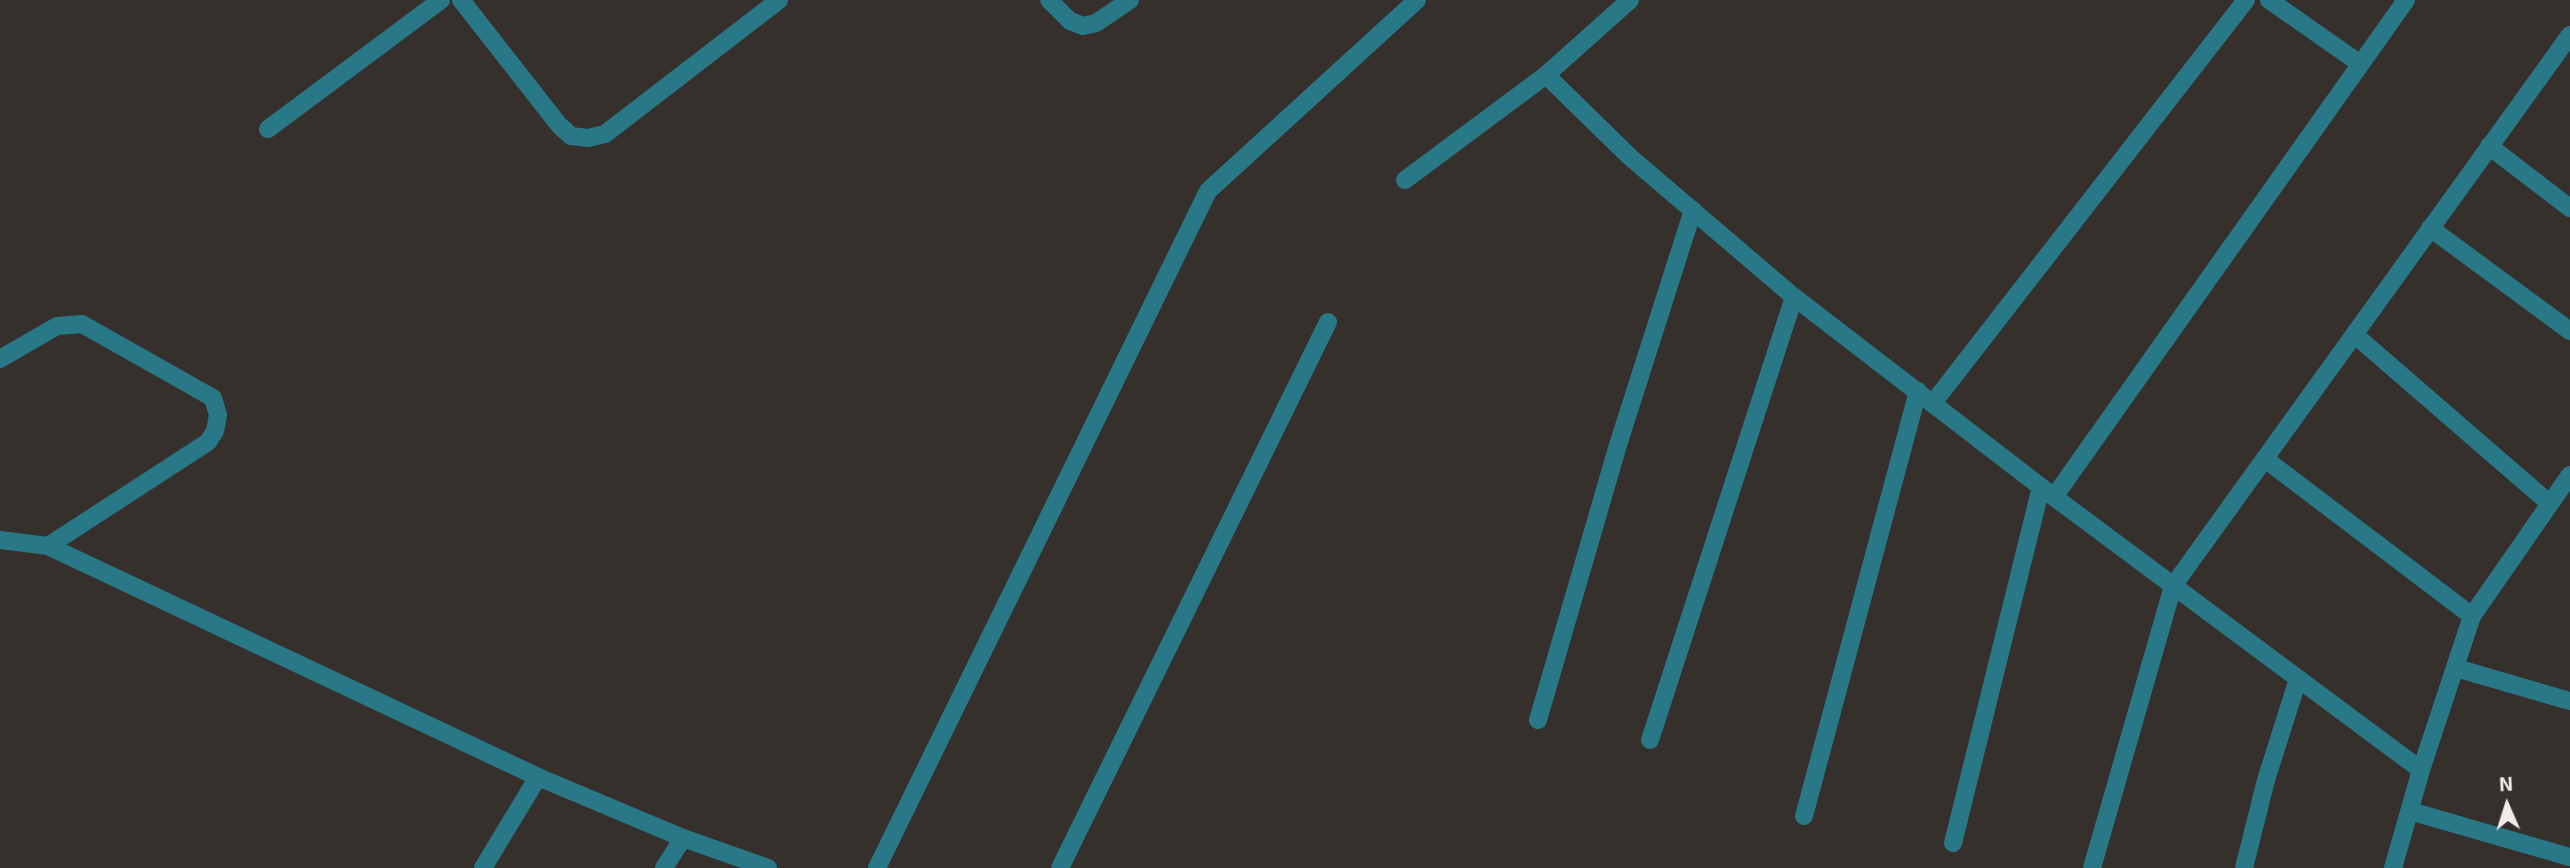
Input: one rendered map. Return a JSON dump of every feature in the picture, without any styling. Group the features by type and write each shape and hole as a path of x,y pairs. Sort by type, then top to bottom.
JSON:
{"street":[{"path":"268,130 441,0"},
{"path":"461,0 559,125 571,136 588,138 605,134 779,0"},
{"path":"1049,0 1074,24 1083,26 1108,17 1130,0"},
{"path":"877,868 1208,191 1416,0"},
{"path":"1405,180 1546,75 1630,0"},
{"path":"1933,403 2246,0"},
{"path":"2269,0 2359,63"},
{"path":"1952,843 2048,492 2406,0"},
{"path":"2092,868 2172,586 2570,35"},
{"path":"1546,75 1630,157 1794,297 2172,586 2421,770"},
{"path":"2489,146 2570,208"},
{"path":"1538,720 1618,446 1693,210"},
{"path":"2430,228 2570,331"},
{"path":"1650,740 1794,297"},
{"path":"1060,868 1328,321"},
{"path":"0,359 57,326 82,324 213,398 218,415 215,431 208,442 48,545"},
{"path":"2355,335 2550,503"},
{"path":"1804,816 1918,391"},
{"path":"2265,459 2472,616"},
{"path":"2393,868 2421,770 2472,616 2570,475"},
{"path":"0,540 48,545 538,777 683,838 768,868"},
{"path":"2456,668 2570,701"},
{"path":"2244,868 2266,780 2298,679"},
{"path":"483,868 538,777"},
{"path":"2410,811 2570,857"},
{"path":"664,868 683,838"}]}
